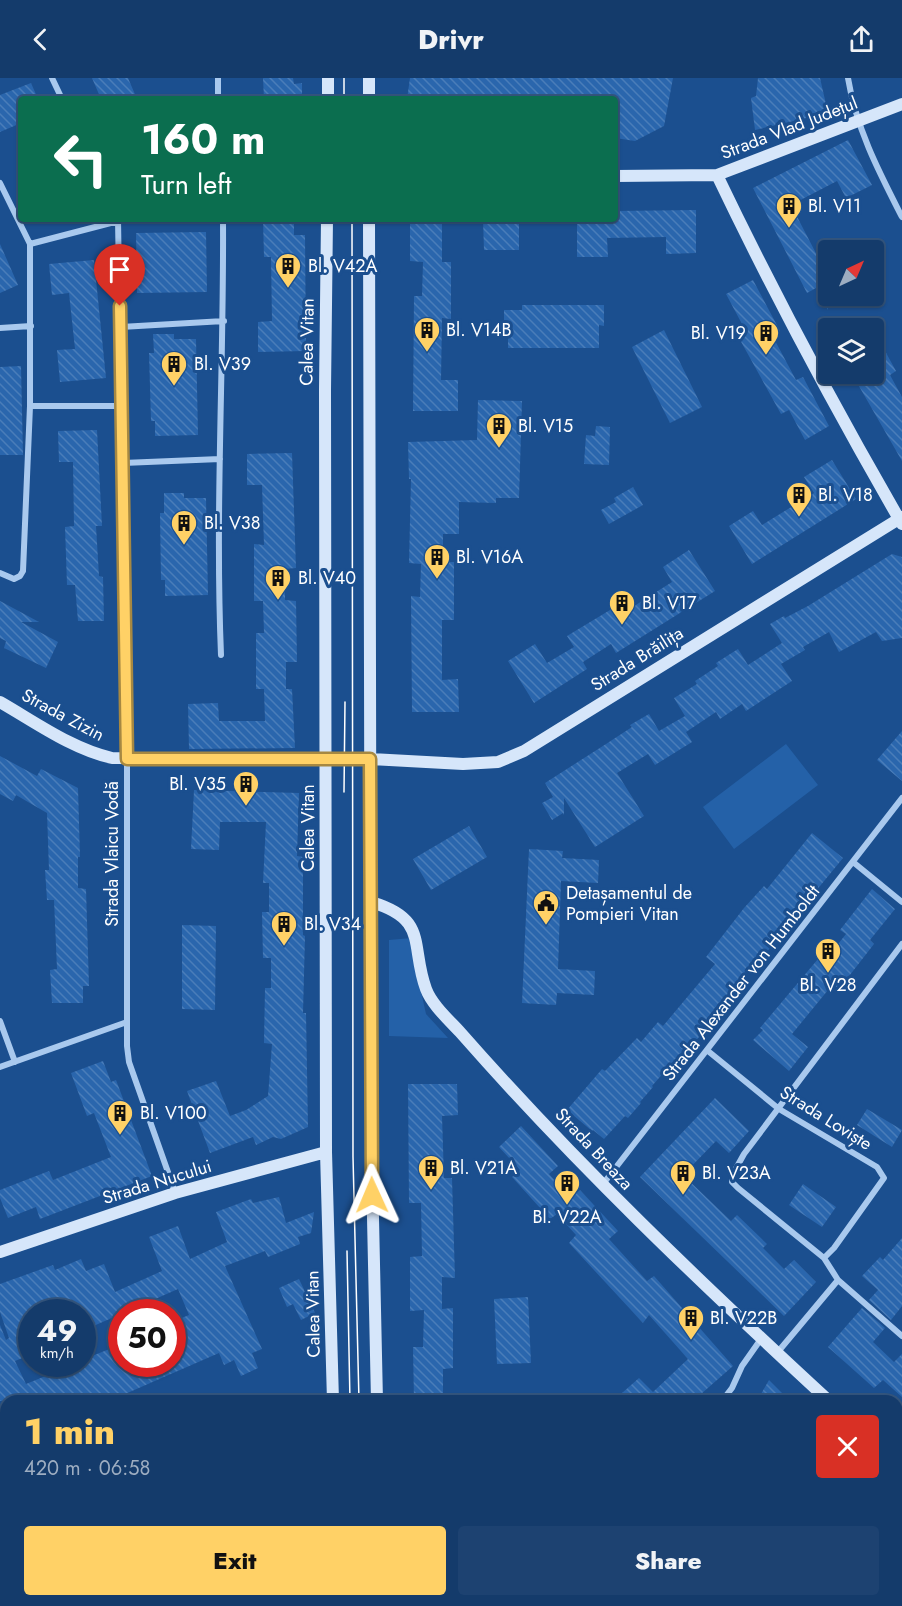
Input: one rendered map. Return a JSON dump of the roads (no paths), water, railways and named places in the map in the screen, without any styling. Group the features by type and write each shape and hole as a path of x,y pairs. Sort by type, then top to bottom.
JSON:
{"street":[{"path":"52,78 61,96"},
{"path":"218,78 219,96"},
{"path":"328,78 328,96"},
{"path":"369,78 369,96"},
{"path":"848,78 864,140 902,217"},
{"name":"Strada Vlad Județul","path":"618,176 717,176 902,104"},
{"path":"717,176 752,248 851,434 901,520"},
{"path":"0,183 18,220"},
{"path":"0,573 14,579 20,576 23,570 31,326 30,244 19,222"},
{"path":"30,244 113,222"},
{"name":"Strada Vlaicu Vodă","path":"121,222 120,327 129,1062 175,1193"},
{"path":"221,655 220,459 224,321 223,222"},
{"name":"Calea Vitan","path":"327,222 326,1152 333,1395"},
{"path":"369,222 371,1126 376,1395"},
{"path":"120,327 224,321"},
{"path":"0,328 31,326"},
{"path":"30,406 122,406"},
{"path":"123,463 220,459"},
{"name":"Strada Brăilița","path":"326,759 463,764 498,762 511,758 901,520"},
{"name":"Strada Zizin","path":"0,702 96,754 127,759 326,759"},
{"name":"Strada Alexander von Humboldt","path":"603,1185 902,798"},
{"path":"853,862 902,902"},
{"name":"Strada Breaza","path":"371,902 389,907 408,922 416,939 427,992 467,1040 603,1185 761,1339 822,1395"},
{"path":"902,944 744,1154 734,1172 732,1182 824,1258 838,1280 902,1336"},
{"path":"0,1021 15,1062"},
{"path":"0,1067 127,1022"},
{"name":"Strada Loviște","path":"708,1051 779,1109 877,1167 884,1178 834,1248 824,1258"},
{"name":"Strada Nucului","path":"0,1252 175,1193 326,1152"},
{"path":"777,1353 838,1280"},
{"path":"727,1395 742,1366 761,1339"}],"tram line":[{"path":"344,78 344,96"},
{"path":"352,222 353,1157 359,1395"},
{"path":"344,792 345,702"},
{"path":"347,1251 350,1395"}],"place":[{"name":"Bl. V11","path":"789,229"},
{"name":"Bl. V42A","path":"288,289"},
{"name":"Bl. V14B","path":"427,353"},
{"name":"Bl. V19","path":"766,356"},
{"name":"Bl. V39","path":"174,387"},
{"name":"Bl. V15","path":"499,449"},
{"name":"Bl. V18","path":"799,518"},
{"name":"Bl. V38","path":"184,546"},
{"name":"Bl. V16A","path":"437,580"},
{"name":"Bl. V40","path":"278,601"},
{"name":"Bl. V17","path":"622,626"},
{"name":"Bl. V35","path":"246,807"},
{"name":"Detașamentul de Pompieri Vitan","path":"546,926"},
{"name":"Bl. V34","path":"284,947"},
{"name":"Bl. V28","path":"828,974"},
{"name":"Bl. V100","path":"120,1136"},
{"name":"Bl. V21A","path":"431,1191"},
{"name":"Bl. V23A","path":"683,1196"},
{"name":"Bl. V22A","path":"567,1206"},
{"name":"Bl. V22B","path":"691,1341"}]}
